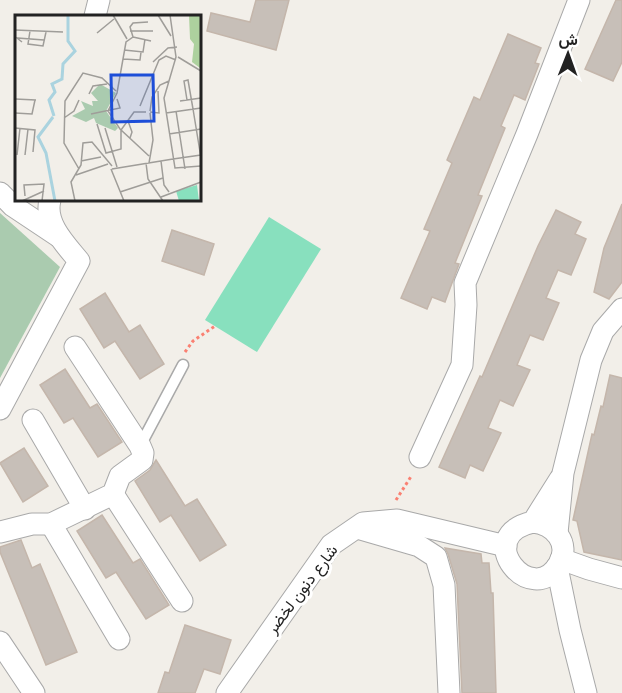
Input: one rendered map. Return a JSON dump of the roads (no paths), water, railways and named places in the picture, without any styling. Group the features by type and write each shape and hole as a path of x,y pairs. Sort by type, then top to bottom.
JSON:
{"street":[{"path":"95,15 99,0"},
{"path":"420,457 462,364 466,305 465,283 527,134 579,0"},
{"path":"0,193 13,206 58,236 79,261 0,409"},
{"path":"50,201 48,208 58,236"},
{"path":"557,533 563,473 591,360 603,331 622,309"},
{"path":"0,532 32,524 51,524 85,509 113,494 120,476 142,460 143,453 140,447 75,347"},
{"path":"33,420 85,509"},
{"path":"533,522 563,473"},
{"path":"113,494 182,601"},
{"name":"شارع دنون لخضر","path":"236,689 330,545 363,523 397,520 506,546"},
{"path":"570,630 555,605 533,578 516,572 506,556 506,546 515,529 523,524 533,522 550,526 561,541 559,563 570,630 586,693"},
{"path":"51,524 119,639"},
{"path":"357,527 419,546 436,557 444,585 449,693"},
{"path":"559,563 622,578"},
{"path":"533,578 550,573 559,563"},
{"path":"0,642 34,693"}],"lane":[{"path":"140,447 183,365"}]}
